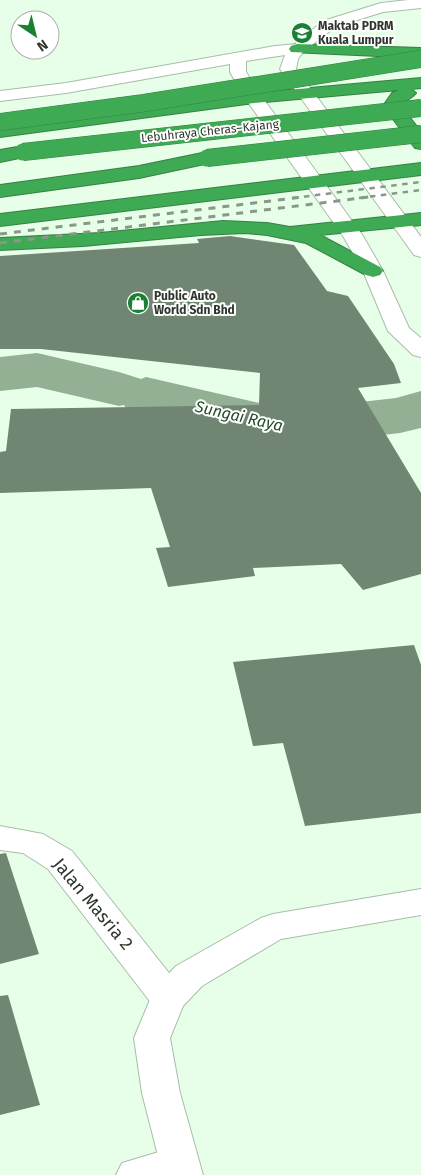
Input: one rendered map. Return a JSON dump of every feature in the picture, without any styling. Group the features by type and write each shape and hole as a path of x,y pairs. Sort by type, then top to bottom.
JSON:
{"highway":[{"path":"297,49 421,53"},
{"path":"0,122 144,103 421,59"},
{"path":"0,132 254,98 421,83"},
{"path":"421,87 398,97 392,106 421,144"},
{"name":"Lebuhraya Cheras–Kajang","path":"0,156 421,108"},
{"name":"Lebuhraya Cheras–Kajang","path":"207,158 421,134"},
{"path":"0,180 128,161 207,158"},
{"path":"0,191 139,172 207,158"},
{"path":"0,220 421,170"},
{"path":"286,232 421,219"},
{"path":"0,244 69,242 211,227 248,226 286,232 314,240 373,271"}],"street":[{"path":"421,3 381,8 329,24 297,49 290,59 288,69 421,251"},
{"path":"0,96 66,88 238,59 267,52 297,49"},
{"path":"238,59 238,72 254,98 348,227 373,271 399,331 421,350"},
{"path":"0,109 74,100 193,79 243,80"},
{"name":"Jalan Masria 2","path":"0,838 31,842 60,860 168,998"},
{"path":"136,1175 181,1169 160,1092 152,1038 168,998 189,976 274,927 421,902"}],"building":[{"path":"230,236 294,245 327,291 348,296 394,364 401,383 358,388 421,493 421,574 363,590 341,564 253,568 255,576 168,587 156,548 170,547 151,488 0,493 0,452 6,451 11,409 259,405 260,373 41,349 0,349 0,256 199,243 197,239"},
{"path":"414,645 421,665 421,813 305,826 283,743 253,746 233,662"},
{"path":"6,853 39,954 0,964 0,854"},
{"path":"8,995 40,1105 0,1115 0,996"}],"waterway":[{"name":"Sungai Raya","path":"0,374 37,370 119,389"},
{"name":"Sungai Raya","path":"146,395 290,428 400,415 421,409"}],"railway":[{"path":"293,198 421,182"},
{"path":"359,198 421,190"},
{"path":"0,234 303,197"},
{"path":"0,243 369,197"}],"place":[{"name":"Maktab PDRM Kuala Lumpur","path":"302,33"},
{"name":"Public Auto World Sdn Bhd","path":"138,303"}]}
